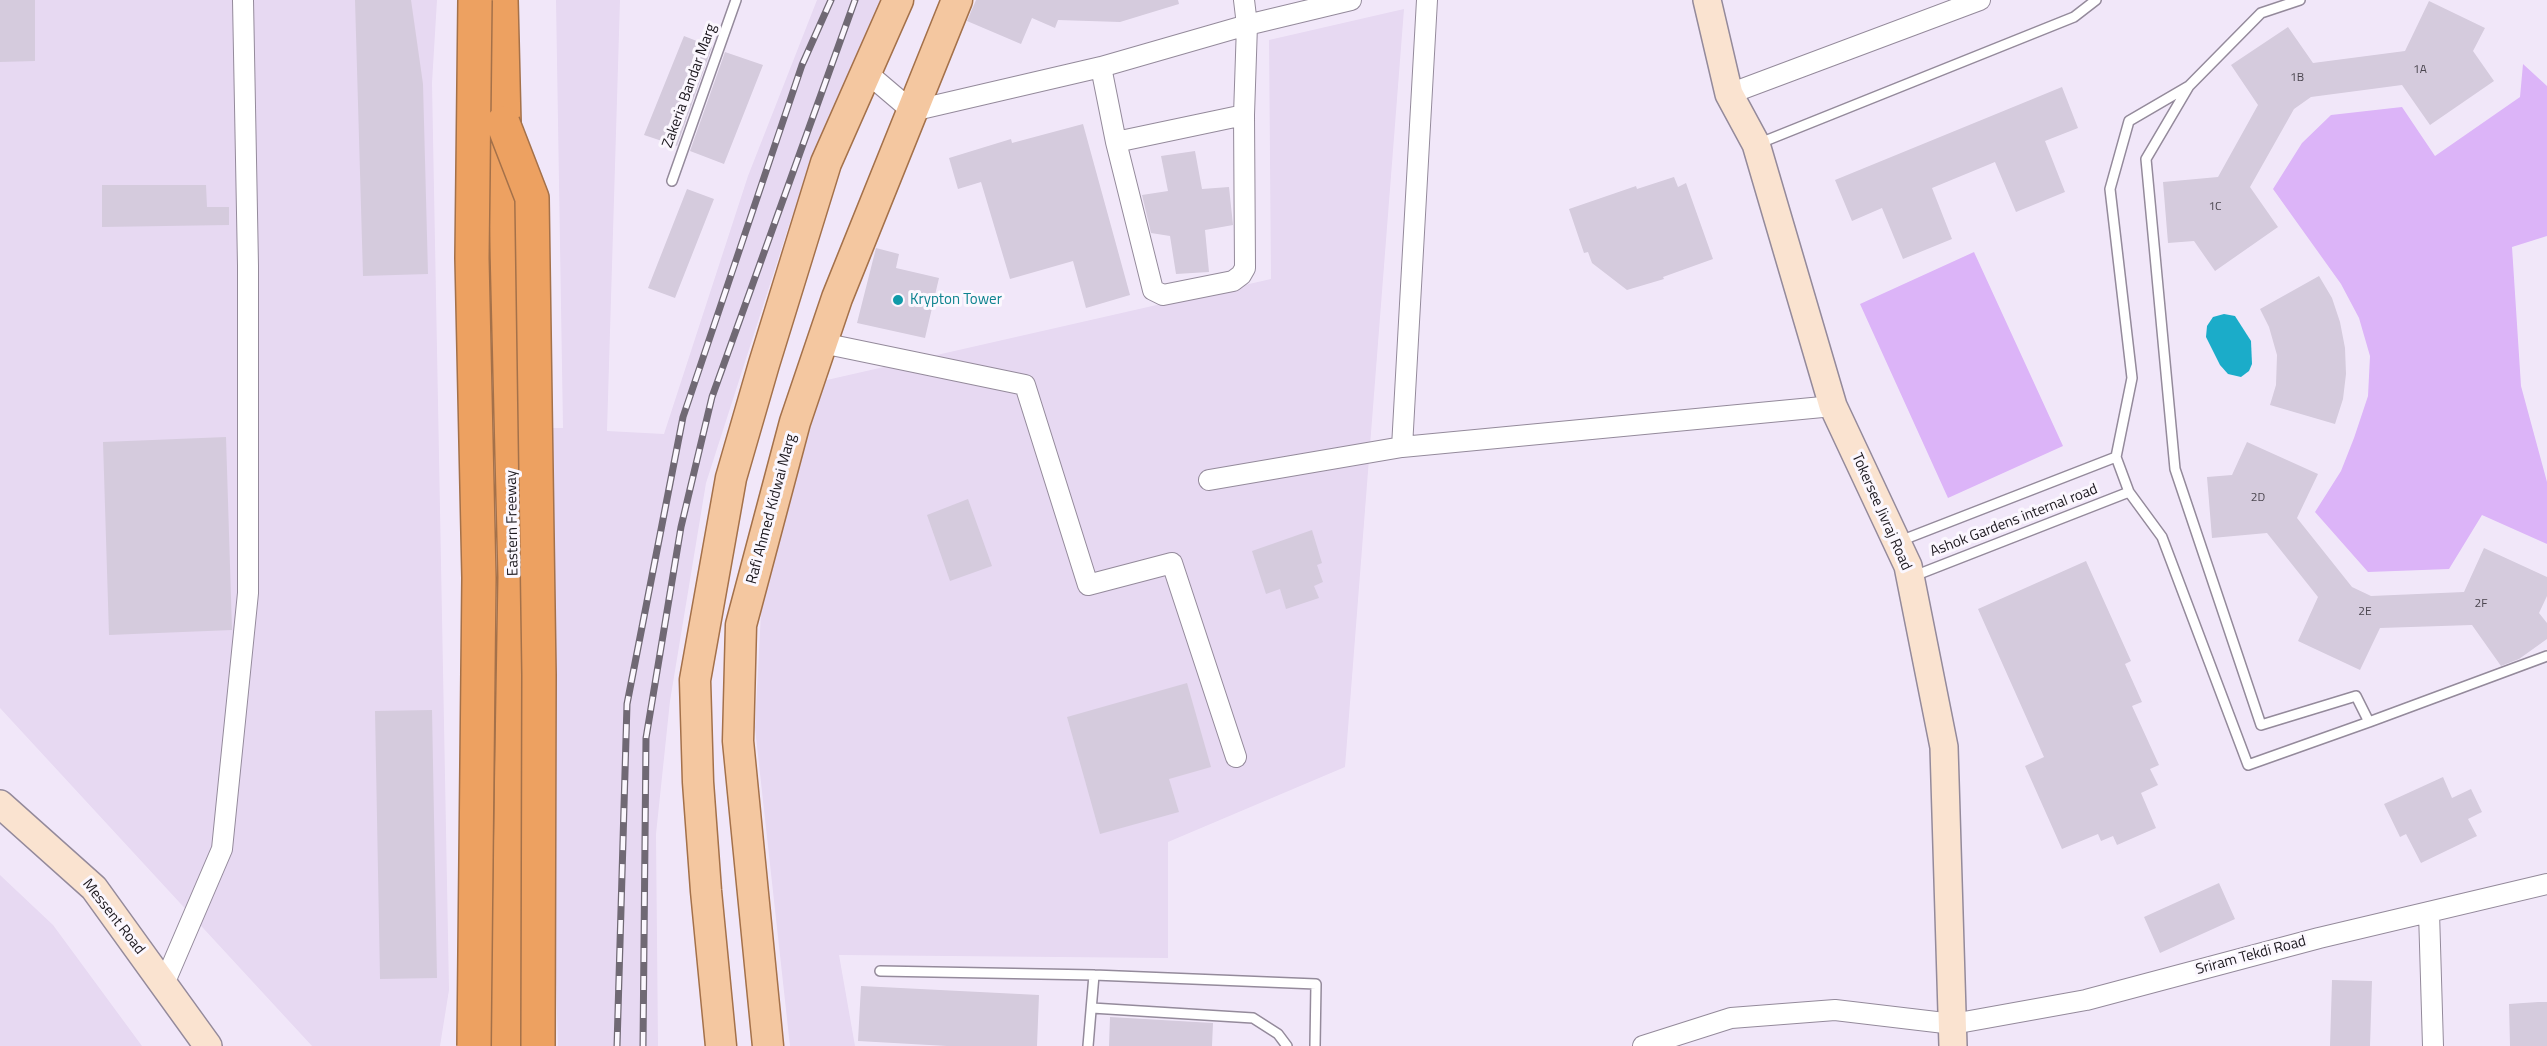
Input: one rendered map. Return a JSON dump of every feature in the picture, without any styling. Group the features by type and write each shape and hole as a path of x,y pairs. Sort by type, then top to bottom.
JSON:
{"highway":[{"path":"475,0 472,258 479,578 477,747 479,1044"},
{"name":"Eastern Freeway","path":"479,1044 515,577 501,0"},
{"path":"503,123 532,198 539,675 538,1046"}],"main road":[{"path":"721,1046 698,782 695,680 731,478 826,163 898,0"},
{"name":"Rafi Ahmed Kidwai Marg","path":"768,1046 738,741 741,625 795,422 837,298 957,0"},
{"path":"731,478 777,493"}],"street":[{"path":"164,984 222,849 248,593 248,266 243,0"},
{"path":"479,1044 486,555 480,299 482,0"},
{"path":"509,0 512,257 527,747 524,1046"},
{"path":"1101,67 1116,142 1153,290 1163,295 1233,281 1241,275 1245,268 1244,115 1247,25 1244,0"},
{"path":"866,71 912,111 1101,67 1247,25 1351,0"},
{"path":"1402,447 1427,0"},
{"name":"Tokersee Jivraj Road","path":"1707,0 1730,94 1756,144 1833,406 1895,543 1908,566 1944,747 1953,1035"},
{"path":"1730,94 1980,0"},
{"path":"1116,142 1244,115"},
{"path":"822,343 1025,385 1088,585 1172,563 1236,757"},
{"path":"1209,480 1402,447 1833,406"},
{"name":"Messent Road","path":"0,804 94,888 208,1046"},
{"name":"Sriram Tekdi Road","path":"1642,1046 1731,1018 1835,1010 1953,1035 2319,938 2547,884"},
{"path":"2429,912 2433,1046"}],"lane":[{"path":"1756,144 2074,17 2096,0"},
{"path":"2300,0 2262,13 2188,86 2129,121 2110,189 2132,378 2116,457 2129,492 2162,537 2248,765 2547,656"},
{"name":"Zakeria Bandar Marg","path":"672,181 735,2"},
{"path":"2188,86 2146,159 2175,469 2261,725 2356,696 2369,722"},
{"path":"1895,543 2116,457"},
{"name":"Ashok Gardens internal road","path":"1910,578 2129,492"},
{"path":"880,971 1094,975 1316,984 1315,1046"},
{"path":"1088,1046 1094,975"},
{"path":"1092,1008 1253,1018 1278,1034 1287,1046"}],"shaded area":[{"path":"0,0 437,0 432,83 449,990 440,1046 312,1046 0,708"},
{"path":"556,0 620,0 607,431 664,434 748,176 817,0 887,0 791,219 706,483 670,701 656,834 658,1046 558,1046 540,428 563,428"},
{"path":"1404,9 1345,767 1168,842 1168,958 839,955 855,1046 790,1046 755,728 762,593 818,382 1271,279 1269,40"},
{"path":"2523,64 2547,86 2547,236 2512,247 2521,386 2547,482 2547,544 2482,515 2449,569 2368,572 2315,512 2341,471 2354,438 2368,396 2370,356 2359,318 2341,284 2273,189 2302,143 2331,115 2402,107 2435,156 2520,97"},
{"path":"1974,252 2063,446 1948,498 1860,304"},
{"path":"0,875 53,925 142,1046 0,1046"}],"water":[{"path":"2224,314 2235,316 2251,341 2252,364 2249,371 2241,377 2228,374 2220,365 2206,337 2207,326 2213,317"}],"building":[{"path":"0,0 35,0 35,61 0,62"},
{"path":"355,0 411,0 423,84 428,274 363,276"},
{"path":"976,0 1178,0 1179,4 1120,22 1058,20 1055,28 1032,18 1021,44 967,21"},
{"path":"2429,1 2485,28 2473,51 2494,81 2430,125 2402,85 2311,97 2294,109 2250,187 2278,227 2215,271 2194,241 2168,243 2163,182 2218,177 2258,105 2231,65 2288,27 2313,63 2405,51"},
{"path":"684,36 712,47 677,146 644,135"},
{"path":"725,52 763,65 724,164 690,151"},
{"path":"2062,87 2078,128 2045,141 2065,192 2016,212 1995,162 1932,188 1952,239 1903,259 1882,208 1852,221 1835,180"},
{"path":"1083,124 1130,295 1086,308 1073,261 1010,279 981,182 958,189 949,158 1011,139 1012,143"},
{"path":"1195,151 1202,189 1229,187 1233,225 1205,230 1209,272 1176,274 1170,236 1151,233 1142,195 1168,191 1161,156"},
{"path":"1674,177 1678,187 1686,183 1713,259 1663,277 1664,279 1627,290 1592,263 1588,252 1584,253 1569,209 1636,186 1637,189"},
{"path":"102,185 206,185 207,207 229,207 229,225 102,227"},
{"path":"687,189 714,199 675,298 648,288"},
{"name":"Krypton Tower","path":"876,248 899,254 896,268 939,278 925,338 857,323"},
{"path":"2319,276 2332,298 2345,348 2346,374 2343,399 2335,424 2270,405 2276,385 2277,355 2269,327 2260,309"},
{"path":"226,437 232,630 109,635 103,442"},
{"path":"2247,442 2318,474 2297,518 2352,587 2371,596 2464,592 2484,548 2547,577 2547,596 2539,613 2547,623 2547,639 2519,659 2501,666 2472,625 2380,628 2360,670 2298,641 2318,597 2267,533 2212,538 2207,477 2232,475"},
{"path":"968,499 992,566 950,581 927,515"},
{"path":"1312,530 1322,563 1317,565 1323,582 1314,586 1319,598 1286,609 1280,589 1266,594 1252,551"},
{"path":"2086,561 2131,661 2125,664 2142,702 2132,706 2159,765 2150,769 2158,785 2141,793 2156,828 2117,845 2113,836 2101,841 2098,834 2062,849 2025,766 2044,757 1978,609"},
{"path":"1187,683 1211,767 1169,779 1179,812 1100,834 1067,717"},
{"path":"432,710 437,978 380,979 375,711"},
{"path":"2443,777 2452,798 2471,789 2482,812 2468,819 2477,836 2421,863 2406,834 2400,837 2384,804"},
{"path":"2219,883 2235,919 2160,953 2144,917"},
{"path":"2332,980 2372,981 2370,1046 2330,1046"},
{"path":"861,986 1039,995 1037,1046 947,1046 858,1041"},
{"path":"2547,1002 2547,1046 2510,1046 2509,1004"},
{"path":"1110,1017 1213,1023 1212,1046 1109,1046"}],"railway":[{"path":"617,1046 627,704 683,417 802,65 831,0"},
{"path":"643,1046 646,738 681,527 712,397 855,0"}],"place":[{"name":"Krypton Tower","path":"898,300"}]}
